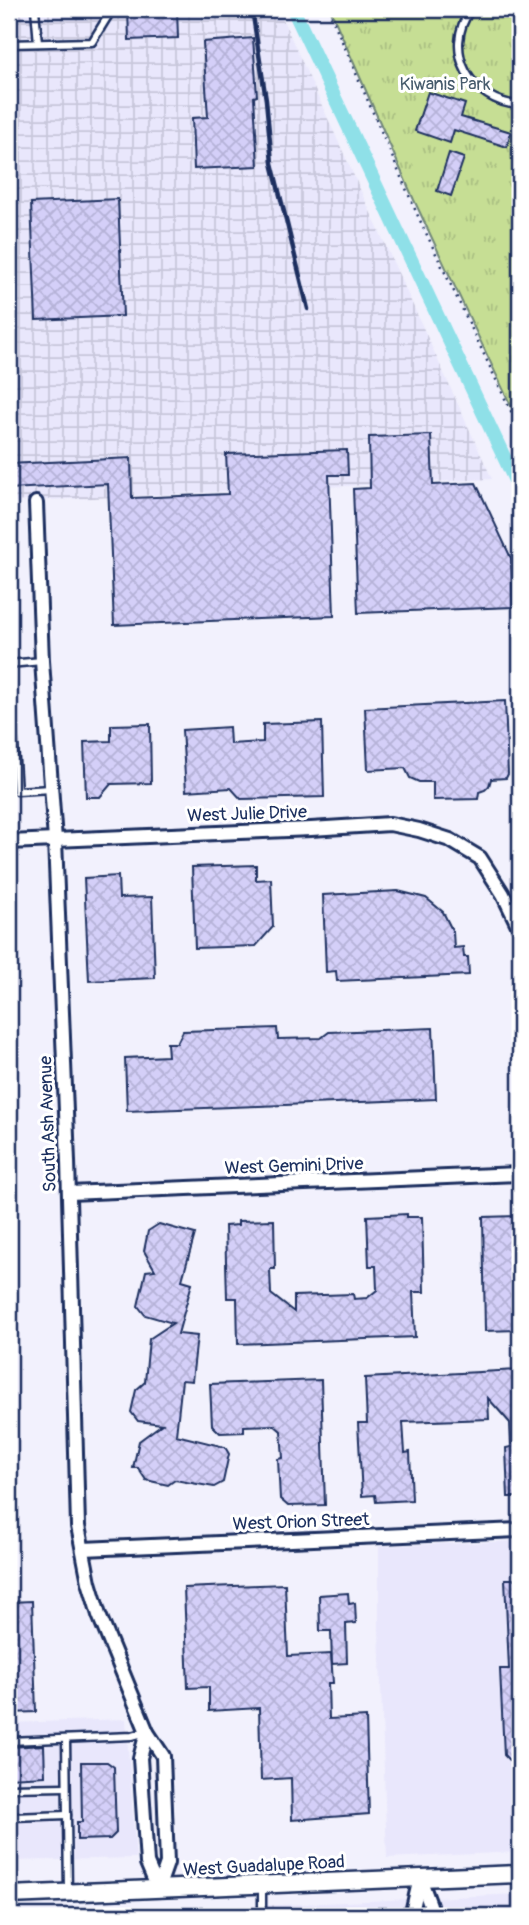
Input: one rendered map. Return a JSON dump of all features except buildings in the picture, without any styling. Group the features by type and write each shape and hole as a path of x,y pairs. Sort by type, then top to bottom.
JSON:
{"main road":[{"name":"West Guadalupe Road","path":"9,1895 520,1874"}],"street":[{"name":"South Ash Avenue","path":"36,503 42,661 55,840 69,1193 78,1526 89,1582 99,1615 147,1732 163,1756 167,1863 158,1889"},
{"name":"West Julie Drive","path":"9,842 390,824 450,839 480,858 503,894 520,929"},
{"name":"West Gemini Drive","path":"69,1193 520,1174"},
{"name":"West Orion Street","path":"83,1549 520,1530"},
{"path":"147,1732 140,1758 147,1861 158,1889"},
{"path":"414,1916 413,1908 420,1878"},
{"path":"420,1878 430,1905 430,1916"}],"lane":[{"path":"35,9 38,43"},
{"path":"9,44 92,42 108,16 107,9"},
{"path":"471,9 462,26 459,45 460,57 467,75 479,90 490,97 520,106"},
{"path":"42,661 9,666 17,791 51,789"},
{"path":"9,1741 132,1736 147,1732"},
{"path":"66,1739 68,1893"},
{"path":"9,1788 66,1787"},
{"path":"13,1817 67,1815"},
{"path":"261,1885 262,1916"}],"path":[{"path":"328,9 417,214 520,430"}],"shaded area":[{"path":"9,9 278,9 492,479 9,502"},
{"path":"520,1541 520,1852 387,1858 379,1629 379,1546"},
{"path":"126,1719 136,1858 9,1861 9,1723"},
{"path":"520,1894 520,1916 282,1916 281,1905"},
{"path":"281,1905 282,1916 9,1916"}],"green space":[{"name":"Kiwanis Park","path":"330,9 520,9 520,425 414,200"}],"waterway":[{"path":"293,9 520,491"}],"railway":[{"path":"252,9 266,100 272,163 308,309"}]}
